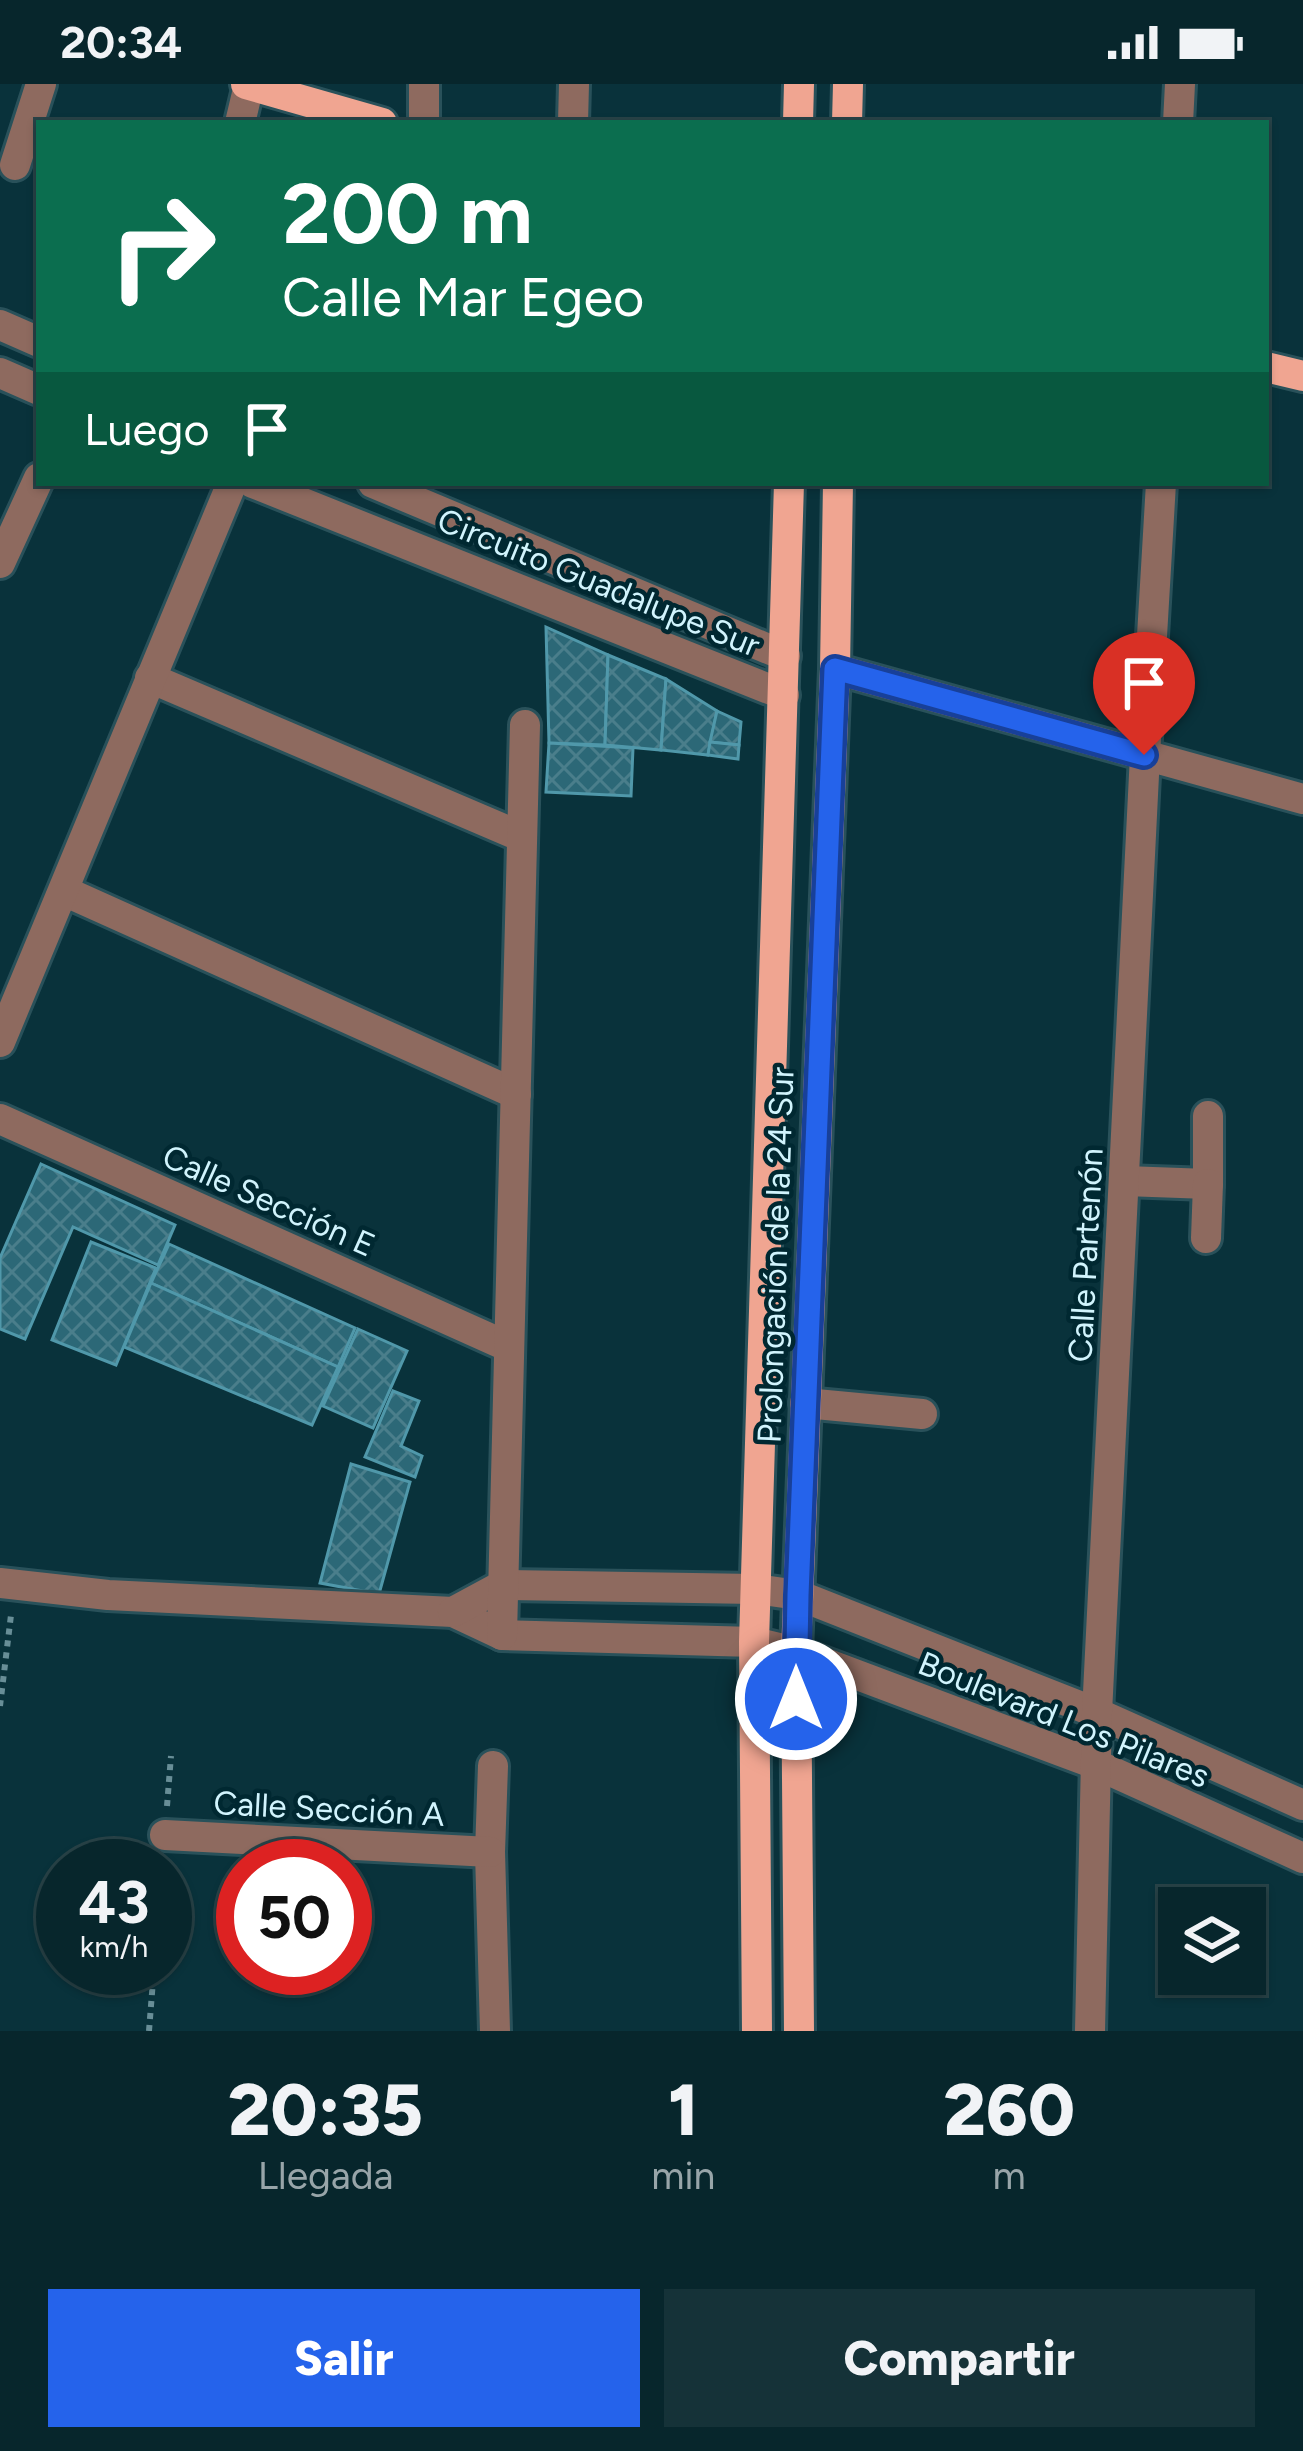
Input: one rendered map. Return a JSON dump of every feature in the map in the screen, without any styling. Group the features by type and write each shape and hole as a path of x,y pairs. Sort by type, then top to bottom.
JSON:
{"main road":[{"path":"248,84 285,89 373,120"},
{"path":"798,120 799,84"},
{"path":"847,120 848,84"},
{"path":"1269,368 1303,376"},
{"name":"Prolongación de la 24 Sur","path":"757,2031 755,1589 789,486"},
{"name":"Prolongación de la 24 Sur","path":"799,2031 796,1652 835,669 838,486"}],"street":[{"path":"15,165 40,84"},
{"path":"241,120 248,84"},
{"path":"424,84 424,120"},
{"path":"573,120 574,84"},
{"path":"1178,120 1180,84"},
{"path":"0,326 36,341"},
{"path":"0,373 36,389"},
{"path":"0,563 36,485"},
{"path":"0,1042 231,486"},
{"name":"Circuito Guadalupe Sur","path":"261,486 784,695"},
{"path":"342,518 354,486"},
{"name":"Circuito Guadalupe Sur","path":"381,486 785,656"},
{"name":"Calle Partenón","path":"1090,2031 1097,1713 1161,486"},
{"path":"835,669 1303,799"},
{"path":"150,678 522,837"},
{"path":"7,1584 108,1595 453,1612 502,1634 525,725"},
{"path":"64,891 516,1094"},
{"path":"1206,1238 1208,1116"},
{"name":"Calle Sección E","path":"0,1119 509,1347"},
{"path":"1125,1181 1208,1184"},
{"path":"806,1403 922,1414"},
{"path":"453,1612 503,1586"},
{"name":"Boulevard Los Pilares","path":"503,1586 755,1589 798,1595 1097,1713 1303,1805"},
{"name":"Boulevard Los Pilares","path":"502,1634 754,1642 796,1652 1095,1764 1303,1858"},
{"path":"493,1766 490,1852 496,2031"},
{"name":"Calle Sección A","path":"164,1835 490,1852"}],"path":[{"path":"0,1706 7,1584"},
{"path":"149,2031 152,1995"}],"building":[{"path":"546,627 608,655 605,745 549,743"},
{"path":"608,655 666,679 661,750 605,745"},
{"path":"666,679 717,711 708,755 661,750"},
{"path":"717,711 741,722 739,745 710,742"},
{"path":"710,742 739,745 738,759 708,755"},
{"path":"549,743 633,748 631,796 546,792"},
{"path":"41,1164 175,1225 158,1265 73,1227 25,1339 0,1329 0,1258"},
{"path":"91,1242 156,1268 116,1365 52,1340"},
{"path":"169,1244 355,1328 338,1367 151,1283"},
{"path":"151,1283 338,1367 312,1425 124,1347"},
{"path":"358,1329 407,1351 373,1428 323,1406"},
{"path":"393,1391 419,1401 401,1446 422,1456 415,1477 365,1457"},
{"path":"351,1464 410,1482 379,1594 320,1583"}],"route":[{"path":"796,1699 835,669 1144,755"}]}
